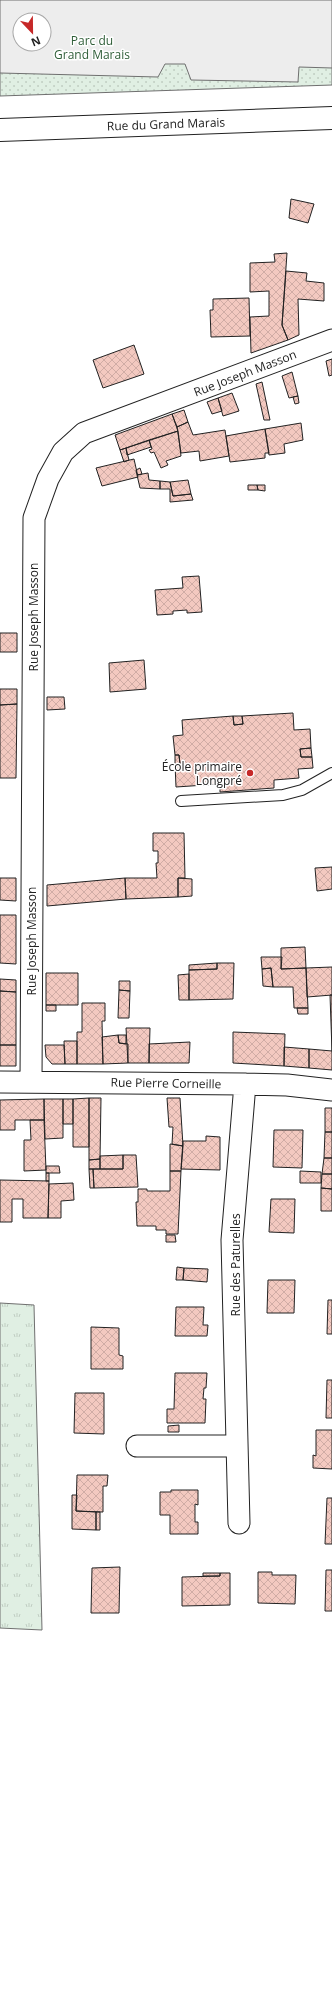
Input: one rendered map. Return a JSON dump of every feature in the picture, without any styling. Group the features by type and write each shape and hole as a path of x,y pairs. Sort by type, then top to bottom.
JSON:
{"street":[{"name":"Rue du Grand Marais","path":"0,130 332,118"},
{"name":"Rue Joseph Masson","path":"31,1082 34,518 48,479 63,452 84,434 332,340"},
{"name":"Rue Pierre Corneille","path":"0,1082 287,1085 332,1090"},
{"name":"Rue des Paturelles","path":"239,1523 232,1240 245,1084"},
{"path":"137,1446 237,1446"}],"lane":[{"path":"181,801 283,795 302,790 332,773"}],"green space":[{"name":"Parc du Grand Marais","path":"0,0 332,0 332,85 0,96"},
{"path":"0,1303 34,1305 42,1630 0,1628"}],"shaded area":[{"name":"Parc du Grand Marais","path":"0,0 332,0 332,68 299,67 298,82 191,80 185,64 165,64 158,77 0,73"}],"building":[{"path":"291,199 314,204 308,223 289,218"},
{"path":"287,253 282,325 288,340 251,353 250,317 269,316 269,291 250,292 250,263 275,262 274,254"},
{"path":"286,271 307,273 306,281 324,283 324,301 298,299 299,335 288,340 282,325"},
{"path":"249,298 250,336 211,337 210,310 213,310 213,299"},
{"path":"134,345 144,374 103,388 93,360"},
{"path":"332,359 332,375 329,376 326,361"},
{"path":"292,372 298,396 289,398 282,376"},
{"path":"262,382 270,420 264,420 256,384"},
{"path":"232,393 239,411 223,416 218,398"},
{"path":"298,396 299,403 295,404 293,397"},
{"path":"218,398 222,411 212,414 207,402"},
{"path":"184,410 188,422 177,427 172,414"},
{"path":"172,414 178,431 120,450 115,435"},
{"path":"188,422 193,435 225,430 229,456 200,461 199,451 181,453 177,427"},
{"path":"301,423 303,440 284,444 285,453 269,455 265,429"},
{"path":"265,429 269,453 265,453 265,458 230,462 226,436"},
{"path":"178,431 181,456 166,461 168,465 161,468 154,452 151,453 149,450 152,449 149,440"},
{"path":"149,440 151,447 127,455 126,448"},
{"path":"126,448 129,460 124,462 120,450"},
{"path":"134,459 138,477 102,486 96,468"},
{"path":"140,468 142,474 137,475 136,470"},
{"path":"148,473 149,480 160,481 160,489 140,488 137,475"},
{"path":"188,480 191,494 173,496 170,482"},
{"path":"160,481 170,482 173,496 191,494 193,500 170,502 170,489 160,489"},
{"path":"248,485 257,485 258,490 248,490"},
{"path":"257,485 265,485 265,491 258,490"},
{"path":"199,576 202,612 187,613 187,610 173,611 173,614 157,615 155,590 183,588 182,577"},
{"path":"0,633 17,633 17,652 0,652"},
{"path":"144,660 146,689 110,692 109,663"},
{"path":"0,689 17,689 17,704 0,705"},
{"path":"47,697 64,697 65,709 47,710"},
{"path":"17,704 16,778 0,778 0,705"},
{"path":"293,713 294,730 310,729 311,748 300,749 301,757 312,757 313,768 298,769 299,778 274,780 274,788 220,792 220,784 176,787 175,764 180,764 179,755 175,755 173,736 183,735 182,720 233,716 234,725 243,724 242,716"},
{"path":"233,716 242,716 243,724 234,725"},
{"path":"311,748 312,757 301,757 300,749"},
{"path":"175,755 179,755 180,764 175,764"},
{"path":"153,833 184,833 185,878 178,878 178,897 126,899 125,878 157,878 156,863 158,863 158,851 153,851"},
{"path":"332,867 332,889 317,891 315,868"},
{"path":"0,878 16,878 16,901 0,900"},
{"path":"125,878 126,899 47,906 47,885"},
{"path":"178,878 192,879 192,896 178,897"},
{"path":"0,915 16,915 16,964 0,963"},
{"path":"305,947 306,968 281,969 281,948"},
{"path":"261,957 282,957 281,969 306,968 308,1008 294,1008 293,987 273,987 271,968 262,969"},
{"path":"217,963 217,969 189,970 189,965"},
{"path":"217,963 234,963 233,999 189,1000 189,970 217,969"},
{"path":"332,967 332,995 307,997 306,968"},
{"path":"271,968 273,987 263,986 262,969"},
{"path":"46,973 78,973 78,1005 46,1005"},
{"path":"189,974 189,1000 179,1000 178,975"},
{"path":"0,979 16,980 16,992 0,991"},
{"path":"119,981 130,981 130,991 119,990"},
{"path":"119,990 130,991 129,1018 118,1018"},
{"path":"0,991 16,992 16,1045 0,1045"},
{"path":"330,995 332,995 332,1051"},
{"path":"82,1003 105,1003 105,1021 102,1021 103,1064 77,1064 77,1032 82,1032"},
{"path":"46,1005 56,1005 56,1011 46,1011"},
{"path":"297,1008 308,1008 308,1014 298,1014"},
{"path":"126,1028 150,1028 149,1063 128,1063"},
{"path":"233,1032 285,1034 284,1066 233,1063"},
{"path":"118,1035 126,1035 126,1044 119,1043"},
{"path":"118,1035 119,1043 128,1044 128,1063 103,1064 102,1037"},
{"path":"64,1041 77,1041 77,1064 65,1064"},
{"path":"190,1042 189,1063 149,1063 149,1044"},
{"path":"0,1045 16,1045 16,1066 0,1066"},
{"path":"45,1045 64,1045 65,1064 52,1064 46,1057"},
{"path":"284,1047 309,1049 309,1068 284,1066"},
{"path":"309,1049 332,1051 332,1070 309,1068"},
{"path":"89,1098 89,1147 73,1147 73,1099"},
{"path":"89,1098 101,1098 100,1159 89,1160"},
{"path":"167,1098 180,1098 183,1146 172,1144 173,1127 169,1127"},
{"path":"44,1099 63,1099 63,1138 45,1139"},
{"path":"44,1099 44,1120 15,1120 15,1130 0,1130 0,1100"},
{"path":"63,1099 73,1099 73,1124 63,1124"},
{"path":"325,1108 332,1108 332,1132 325,1132"},
{"path":"30,1120 44,1120 46,1170 24,1171 24,1140 31,1140"},
{"path":"274,1130 303,1130 302,1168 273,1167"},
{"path":"325,1132 332,1132 332,1158 324,1158"},
{"path":"206,1136 220,1137 220,1170 181,1169 183,1141 206,1141"},
{"path":"170,1144 183,1146 181,1171 170,1171"},
{"path":"123,1155 123,1169 100,1169 100,1156"},
{"path":"123,1155 136,1155 138,1187 94,1188 93,1169 123,1169"},
{"path":"324,1158 332,1158 332,1174 322,1174"},
{"path":"100,1159 100,1169 89,1169 89,1160"},
{"path":"46,1166 59,1166 60,1173 46,1173"},
{"path":"89,1169 93,1169 94,1188 90,1188"},
{"path":"170,1171 181,1171 178,1234 166,1234 166,1230 156,1230 156,1226 137,1226 136,1202 138,1202 138,1189 147,1189 147,1191 170,1191"},
{"path":"300,1171 321,1172 321,1183 300,1183"},
{"path":"46,1173 49,1173 49,1181 46,1181"},
{"path":"322,1174 332,1174 332,1189 321,1188"},
{"path":"0,1180 49,1181 48,1218 23,1218 23,1199 12,1199 12,1222 0,1222"},
{"path":"73,1183 74,1200 61,1201 61,1218 48,1218 49,1184"},
{"path":"321,1188 332,1189 332,1211 321,1211"},
{"path":"271,1199 295,1199 294,1233 269,1232"},
{"path":"166,1235 175,1235 176,1242 166,1242"},
{"path":"177,1267 184,1268 183,1280 176,1280"},
{"path":"184,1268 208,1269 207,1282 183,1280"},
{"path":"268,1280 295,1280 294,1313 267,1313"},
{"path":"328,1300 332,1300 332,1334 327,1334"},
{"path":"176,1307 204,1307 203,1325 208,1325 207,1336 175,1336"},
{"path":"91,1327 119,1328 119,1355 123,1356 123,1369 91,1369"},
{"path":"175,1373 207,1373 206,1388 204,1388 203,1399 206,1399 205,1423 167,1423 167,1409 174,1409"},
{"path":"327,1380 332,1380 332,1418 326,1418"},
{"path":"75,1393 104,1393 104,1434 74,1433"},
{"path":"179,1425 179,1432 168,1432 168,1426"},
{"path":"316,1430 332,1430 332,1469 313,1468 313,1455 316,1456"},
{"path":"77,1475 108,1475 107,1486 103,1486 103,1512 76,1511"},
{"path":"171,1490 198,1490 198,1505 195,1504 195,1522 198,1522 198,1534 170,1534 170,1515 160,1515 160,1492 171,1492"},
{"path":"72,1495 77,1495 76,1511 96,1512 96,1530 72,1529"},
{"path":"327,1498 332,1498 332,1544 325,1544"},
{"path":"96,1512 100,1512 100,1530 96,1530"},
{"path":"120,1567 119,1613 91,1613 92,1568"},
{"path":"326,1570 332,1570 332,1611 325,1611"},
{"path":"258,1572 272,1572 272,1575 296,1575 295,1604 258,1603"},
{"path":"203,1573 220,1573 220,1576 203,1576"},
{"path":"220,1573 230,1573 230,1605 182,1606 182,1577 220,1576"}],"place":[{"name":"École primaire Longpré","path":"250,773"}]}
